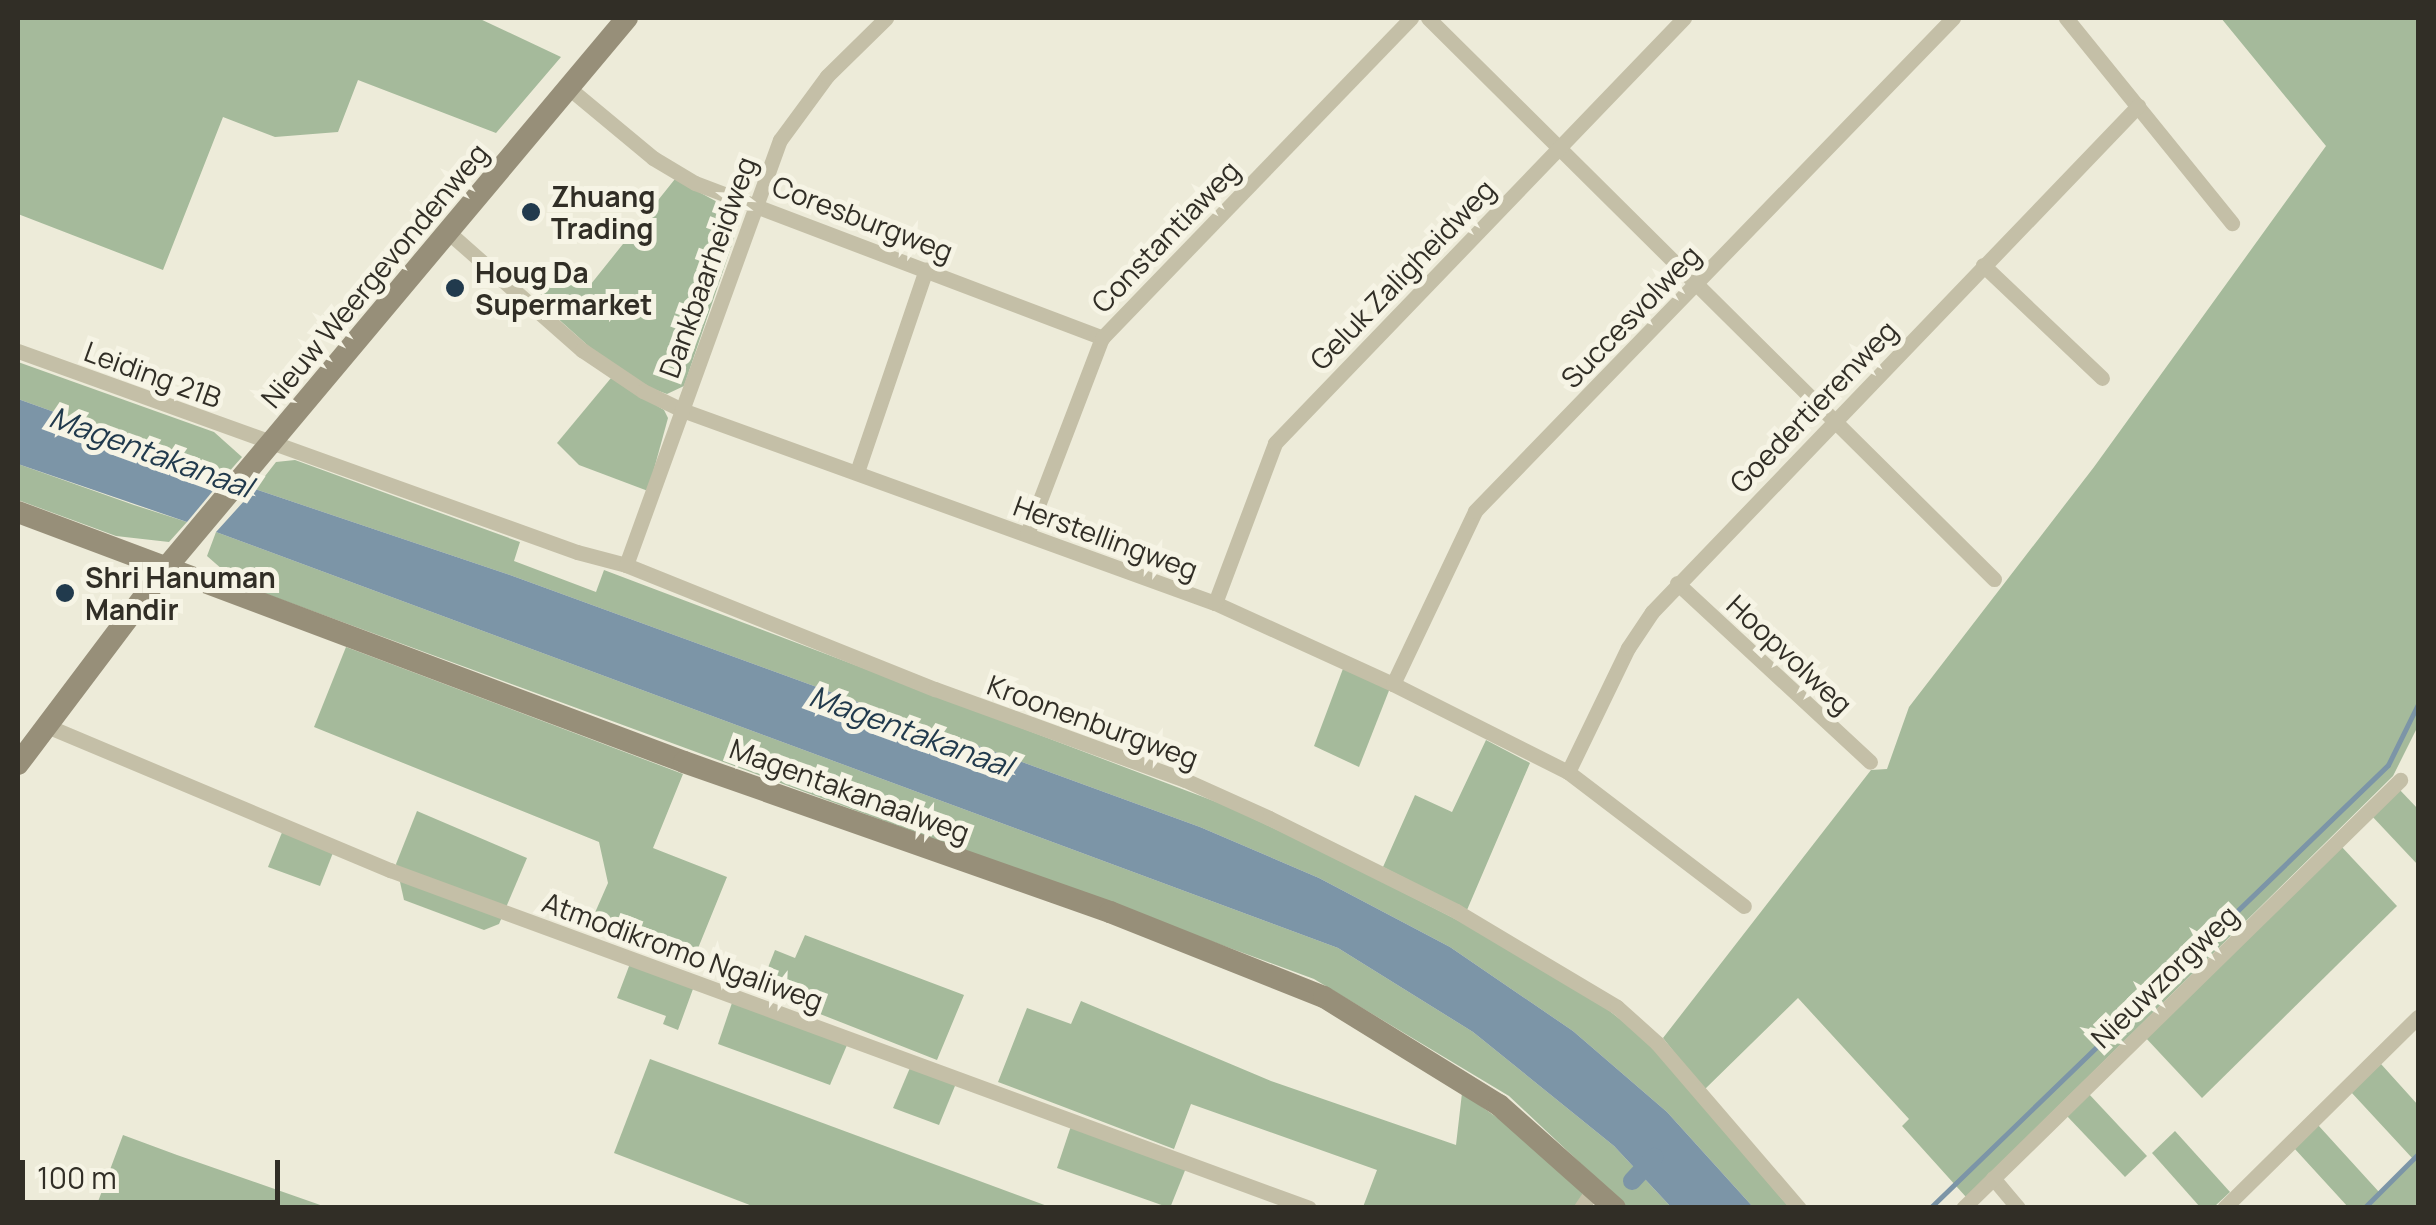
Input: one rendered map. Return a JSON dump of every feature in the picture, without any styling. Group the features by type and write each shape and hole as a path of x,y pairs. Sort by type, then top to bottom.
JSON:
{"street":[{"name":"Nieuw Weergevondenweg","path":"18,764 165,569 627,18"},
{"name":"Dankbaarheidweg","path":"626,565 754,204 789,123 827,76 886,18"},
{"name":"Constantiaweg","path":"1028,534 1102,338 1411,18"},
{"path":"1428,18 1994,580"},
{"name":"Geluk Zaligheidweg","path":"1215,604 1275,442 1684,18"},
{"name":"Succesvolweg","path":"1394,684 1475,511 1953,18"},
{"path":"2066,18 2232,223"},
{"name":"Coresburgweg","path":"570,89 652,158 695,183 1102,338"},
{"name":"Goedertierenweg","path":"1568,772 1628,648 1677,582 2138,106"},
{"name":"Herstellingweg","path":"448,232 582,350 630,383 682,410 1215,604 1394,684 1568,772 1744,906"},
{"path":"1983,265 2102,378"},
{"path":"857,472 926,269"},
{"name":"Leiding 21B","path":"18,352 272,443"},
{"name":"Kroonenburgweg","path":"272,443 577,552 626,565 855,659 1185,780 1456,911 1586,986 1640,1026 1799,1208"},
{"name":"Magentakanaalweg","path":"18,512 945,856 1110,912 1324,996 1418,1051 1499,1106 1615,1208"},
{"name":"Hoopvolweg","path":"1677,582 1870,762"},
{"name":"Atmodikromo Ngaliweg","path":"47,726 390,870 1309,1208"},
{"name":"Nieuwzorgweg","path":"1963,1208 2400,780"},
{"path":"2224,1208 2418,1017"},
{"path":"1993,1178 2018,1208"},
{"path":"1580,1208 1595,1187"}],"green space":[{"path":"18,18 478,18 561,57 496,133 358,80 338,132 275,137 223,117 163,270 18,214"},
{"path":"2221,18 2418,18 2418,726 2393,776 1966,1197 1902,1126 1909,1119 1798,998 1704,1090 1663,1038 1871,770 1887,769 1909,707 2094,467 2326,146"},
{"path":"675,179 732,210 740,221 684,386 667,394 645,386 594,351 535,298 566,262 591,284"},
{"path":"18,362 214,432 242,457 227,474 18,399"},
{"path":"611,378 664,410 668,418 648,491 579,465 557,443"},
{"path":"295,460 520,542 514,561 596,592 604,570 1227,806 1332,856 1465,924 1602,1005 1645,1039 1789,1207 1753,1207 1667,1112 1573,1031 1450,947 1319,878 1200,827 510,575 255,489 276,462"},
{"path":"18,464 187,522 169,542 116,536 18,500"},
{"path":"216,532 1338,948 1473,1032 1614,1146 1671,1207 1627,1207 1509,1096 1314,979 239,584 207,556"},
{"path":"346,647 683,774 653,848 727,877 692,963 590,924 608,883 599,842 314,727"},
{"path":"1344,666 1390,688 1359,767 1314,746"},
{"path":"1486,740 1530,763 1467,910 1383,867 1415,795 1452,812"},
{"path":"2398,788 2418,809 2418,865 2370,814"},
{"path":"417,811 527,858 499,924 484,930 404,900 396,864"},
{"path":"285,825 336,845 320,886 268,867"},
{"path":"2340,845 2397,906 2202,1098 2144,1036"},
{"path":"805,935 964,995 937,1060 759,990 775,950 795,958"},
{"path":"634,953 697,978 678,1030 663,1024 666,1016 617,998"},
{"path":"735,994 850,1038 830,1085 718,1044"},
{"path":"1081,1001 1271,1081 1456,1145 1462,1093 1512,1128 1581,1188 1583,1197 1574,1208 1363,1207 1377,1170 1191,1104 1174,1149 998,1082 1027,1008 1071,1024"},
{"path":"650,1059 1050,1207 755,1207 614,1153"},
{"path":"912,1063 957,1081 939,1125 893,1108"},
{"path":"2381,1064 2418,1105 2418,1207 2348,1207 2294,1148 2318,1125 2379,1192 2413,1159 2351,1092"},
{"path":"2088,1093 2147,1156 2125,1177 2066,1115"},
{"path":"1072,1123 1188,1163 1170,1208 1057,1168"},
{"path":"2175,1131 2230,1192 2214,1207 2200,1207 2152,1153"},
{"path":"123,1135 177,1155 326,1207 96,1207"}],"water":[{"name":"Magentakanaal","path":"18,399 227,474 187,522 18,464"},
{"name":"Magentakanaal","path":"255,489 510,575 1200,827 1319,878 1450,947 1573,1031 1667,1112 1753,1207 1671,1207 1614,1146 1473,1032 1338,948 216,532"}],"waterway":[{"path":"1930,1208 2388,765 2418,704"},
{"path":"2364,1208 2418,1154"},
{"path":"1632,1181 1654,1157"}],"place":[{"name":"Zhuang Trading","path":"531,212"},
{"name":"Houg Da Supermarket","path":"455,288"},
{"name":"Shri Hanuman Mandir","path":"65,593"}]}
